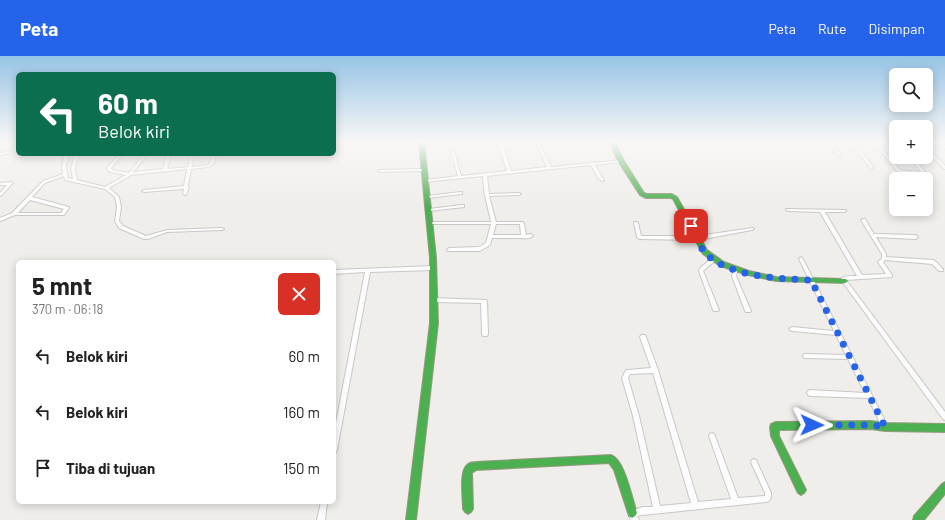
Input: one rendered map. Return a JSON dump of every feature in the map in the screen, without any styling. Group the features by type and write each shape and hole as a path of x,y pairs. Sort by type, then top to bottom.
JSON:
{"street":[{"path":"65,164 64,175 66,179 106,188 117,197 119,207 117,221 121,227 146,238 167,231 222,229"},
{"path":"74,164 73,168 75,182"},
{"path":"113,164 109,168 110,171 130,174 190,169 209,166 212,164"},
{"path":"106,188 130,174 138,164"},
{"path":"165,171 167,164"},
{"path":"185,194 191,164"},
{"path":"411,520 434,323 430,223 423,164"},
{"path":"456,164 460,178"},
{"path":"506,164 509,172"},
{"path":"547,164 549,168"},
{"path":"425,181 586,164"},
{"path":"592,164 602,180"},
{"path":"622,164 642,194 646,196 672,196 675,198 705,252 722,264 748,273 776,279 844,281"},
{"path":"869,164 872,168"},
{"path":"893,164 899,171 924,173 917,164"},
{"path":"380,171 424,170"},
{"path":"14,214 44,182 64,175"},
{"path":"449,250 484,248 488,246 494,224 487,195 485,175"},
{"path":"0,184 11,183 0,196"},
{"path":"144,191 187,187"},
{"path":"427,197 461,193"},
{"path":"487,195 519,194"},
{"path":"0,220 14,214 62,214 67,208 29,198"},
{"path":"429,210 462,206"},
{"path":"788,210 844,211"},
{"path":"822,211 860,277"},
{"path":"863,220 884,254 884,258"},
{"path":"430,223 522,224 524,237"},
{"path":"636,224 639,237 698,238 752,229"},
{"path":"872,235 916,237"},
{"path":"490,238 531,236"},
{"path":"844,281 843,278 889,277 880,262 884,258"},
{"path":"884,258 933,262 941,270"},
{"path":"714,259 702,268 701,272 716,310"},
{"path":"801,259 885,427"},
{"path":"336,272 433,268"},
{"path":"736,269 734,276 748,311"},
{"path":"336,439 368,270"},
{"path":"844,281 945,418"},
{"path":"433,300 484,301 485,334"},
{"path":"792,329 838,333"},
{"path":"643,337 655,370 695,505"},
{"path":"806,356 850,357"},
{"path":"655,370 628,372 625,378 636,416 657,509"},
{"path":"810,393 870,396"},
{"path":"801,490 775,436 774,427 781,425 801,424 945,428"},
{"path":"712,436 736,502"},
{"path":"468,509 467,472 470,468 476,466 611,459 618,468 634,516 657,509 768,498 768,493 754,462"},
{"path":"918,520 945,487"},
{"path":"321,520 324,504"}],"traffic: fast":[{"path":"411,520 434,323 433,258 423,164"},
{"path":"623,164 642,194 646,196 672,196 675,198 705,252 722,264 748,273 776,279 844,281"},
{"path":"801,490 775,436 774,427 776,426 871,425 885,427 945,428"},
{"path":"468,509 467,472 470,468 476,466 611,459 618,468 632,513"},
{"path":"918,520 945,487"}],"route":[{"path":"691,226 708,256 722,264 748,273 776,279 811,280 885,427 871,425 812,425"}]}
